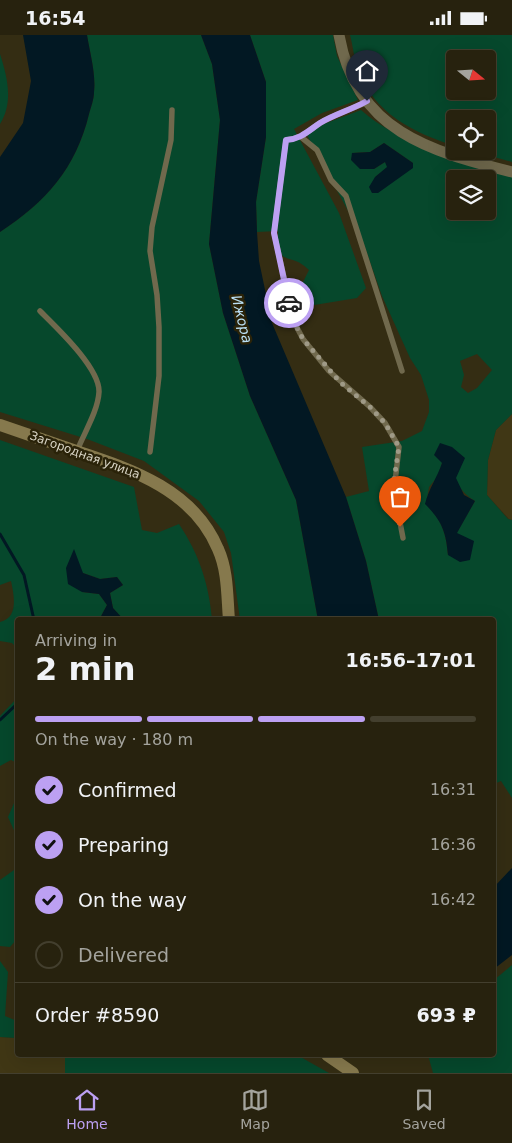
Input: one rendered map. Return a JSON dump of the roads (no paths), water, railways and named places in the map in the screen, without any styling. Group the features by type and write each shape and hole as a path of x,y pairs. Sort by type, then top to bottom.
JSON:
{"main road":[{"name":"Загородная улица","path":"0,425 122,466 174,494 195,513 218,549 226,576 229,617"},
{"path":"331,1057 353,1073"}],"street":[{"path":"339,35 347,69 367,101 392,125 427,147 512,172"}],"lane":[{"path":"367,101 320,123 311,132 301,137 286,140 283,150 274,233 282,281 294,322 303,339 340,382 370,407 385,423 399,447 394,485 403,538"},
{"path":"150,452 156,413 159,327 157,295 150,251 152,227 171,140 172,110"},
{"path":"301,137 317,150 331,180 346,197 402,371"},
{"path":"40,311 64,335 90,369 99,390 95,407 77,451"}],"water":[{"path":"23,35 87,35 93,71 94,95 76,151 57,182 31,209 0,232 0,157 23,123 31,81"},
{"name":"Ижора","path":"201,35 250,35 266,82 266,137 256,202 259,261 272,323 346,497 366,561 378,617 317,617 296,500 250,396 223,313 209,244 220,120 212,64"},
{"path":"384,143 413,163 413,168 378,193 372,193 369,187 375,177 387,167 385,162 374,169 360,169 351,160 352,153 370,152"},
{"path":"440,443 452,447 465,458 456,478 464,495 475,501 457,533 474,541 470,560 460,562 448,555 442,527 425,504 442,463 434,455"},
{"path":"74,549 83,573 100,579 117,577 123,585 110,593 113,608 121,617 101,617 107,605 99,594 82,592 68,584 66,568"},
{"path":"512,868 512,955 496,967 496,885"}],"waterway":[{"path":"0,534 24,575 33,617"},
{"path":"0,720 15,706"}]}
